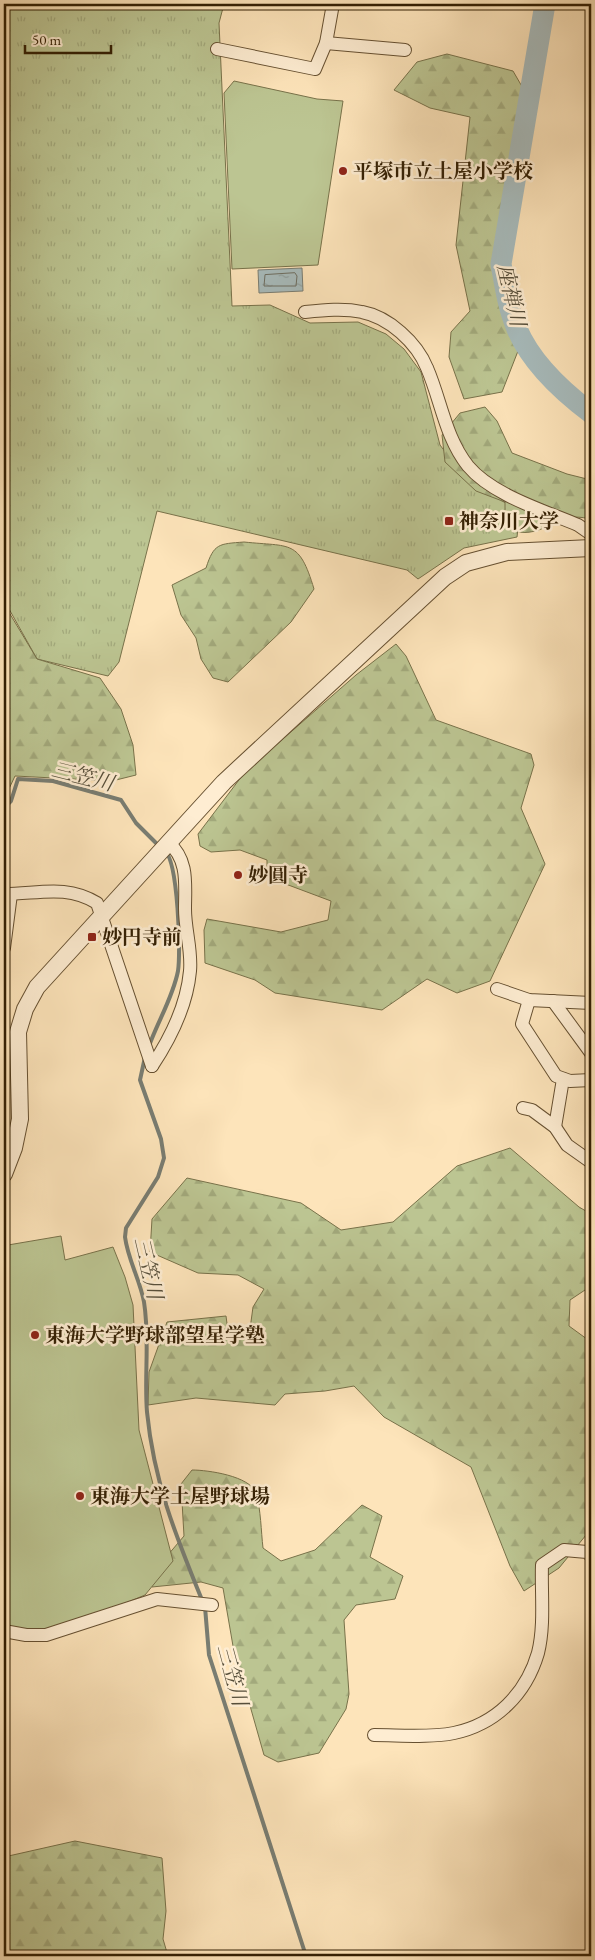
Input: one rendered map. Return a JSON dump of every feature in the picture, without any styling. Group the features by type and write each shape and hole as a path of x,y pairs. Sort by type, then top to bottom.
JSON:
{"street":[{"path":"217,49 315,69 326,43 332,4"},
{"path":"326,43 405,50"},
{"path":"305,312 334,309 364,312 388,323 409,340 427,366 444,421 468,466 486,482 542,510 578,525 591,534"},
{"path":"4,1174 9,1147 20,1119 18,1032 25,1009 37,987 224,782 445,577 466,563 507,552 591,548"},
{"path":"4,948 7,894 54,891 83,895 98,903 152,1066 164,1047 181,1007 190,971 190,940 185,911 186,874 183,862 174,847 163,848"},
{"path":"497,989 529,1000 591,1003"},
{"path":"529,1000 522,1024 556,1076 570,1081 591,1080"},
{"path":"553,1001 591,1052"},
{"path":"555,1126 564,1079"},
{"path":"523,1108 532,1110 555,1126 567,1145 591,1162"},
{"path":"374,1735 452,1734 480,1726 505,1709 520,1691 538,1652 541,1629 542,1564 564,1550 587,1552 591,1556"},
{"path":"4,1631 26,1635 46,1635 157,1599 212,1605"}],"green space":[{"path":"4,4 224,4 219,23 232,306 270,305 310,323 358,322 386,334 404,349 421,372 440,445 468,482 520,511 517,537 464,548 418,579 407,570 157,511 119,662 108,676 37,659 9,609 4,604"},
{"path":"447,54 513,71 524,90 522,148 507,250 515,300 518,351 502,392 464,399 449,357 451,332 470,311 456,245 470,117 430,108 394,90 417,62"},
{"path":"234,81 317,99 343,101 318,265 232,269 224,93"},
{"path":"485,407 497,421 512,453 567,474 591,480 591,519 573,517 529,532 513,530 505,524 505,502 476,491 445,462 442,435 460,413"},
{"path":"244,542 283,546 298,553 309,573 314,589 291,622 228,682 213,678 201,659 196,638 181,615 172,585 206,568 212,554 219,546"},
{"path":"4,604 37,659 100,678 121,709 133,745 136,775 112,781 15,776 7,793 4,790"},
{"path":"396,644 406,656 436,720 531,754 534,765 521,808 545,864 490,981 457,993 427,979 382,1010 275,993 255,980 205,963 204,930 207,919 281,932 328,920 331,901 267,877 267,860 240,850 211,852 200,846 198,834 245,772 356,675"},
{"path":"510,1148 579,1207 591,1214 591,1286 570,1300 569,1326 591,1342 591,1529 559,1568 524,1591 510,1566 471,1467 384,1417 354,1386 325,1391 285,1394 275,1405 196,1398 148,1405 149,1372 167,1322 226,1316 228,1331 250,1329 253,1307 264,1289 238,1275 198,1273 150,1252 152,1219 187,1178 301,1203 341,1230 393,1222 457,1166"},
{"name":"東海大学土屋野球場","path":"61,1236 65,1260 113,1247 125,1277 133,1305 139,1430 173,1561 145,1595 104,1612 47,1630 4,1628 4,1254 8,1245"},
{"path":"192,1470 228,1475 246,1482 252,1487 256,1493 259,1506 263,1548 281,1561 315,1550 362,1505 382,1516 370,1557 403,1576 395,1599 356,1605 344,1620 349,1694 346,1709 319,1753 278,1762 264,1755 233,1646 223,1588 201,1582 152,1587 150,1576 184,1536 181,1484"},
{"path":"75,1841 162,1858 166,1911 163,1939 168,1956 4,1956 4,1857"}],"water":[{"path":"302,268 303,291 259,293 258,270"}],"waterway":[{"name":"座禅川","path":"545,4 501,264 511,313 523,341 549,376 591,413"},
{"name":"三笠川","path":"4,808 11,801 18,779 53,781 121,800 136,823 160,847"},
{"name":"三笠川","path":"149,1046 173,990 179,961 176,889 173,872 165,851"},
{"name":"三笠川","path":"145,1057 140,1080 161,1139 164,1158 158,1177 126,1228 125,1237 140,1286 146,1316 147,1412 155,1462 167,1509 202,1600"},
{"name":"三笠川","path":"205,1607 209,1655 306,1956"}],"place":[{"name":"平塚市立土屋小学校","path":"343,171"},
{"name":"神奈川大学","path":"449,521"},
{"name":"妙圓寺","path":"238,875"},
{"name":"妙円寺前","path":"92,937"},
{"name":"東海大学野球部望星学塾","path":"35,1335"},
{"name":"東海大学土屋野球場","path":"80,1496"}]}
